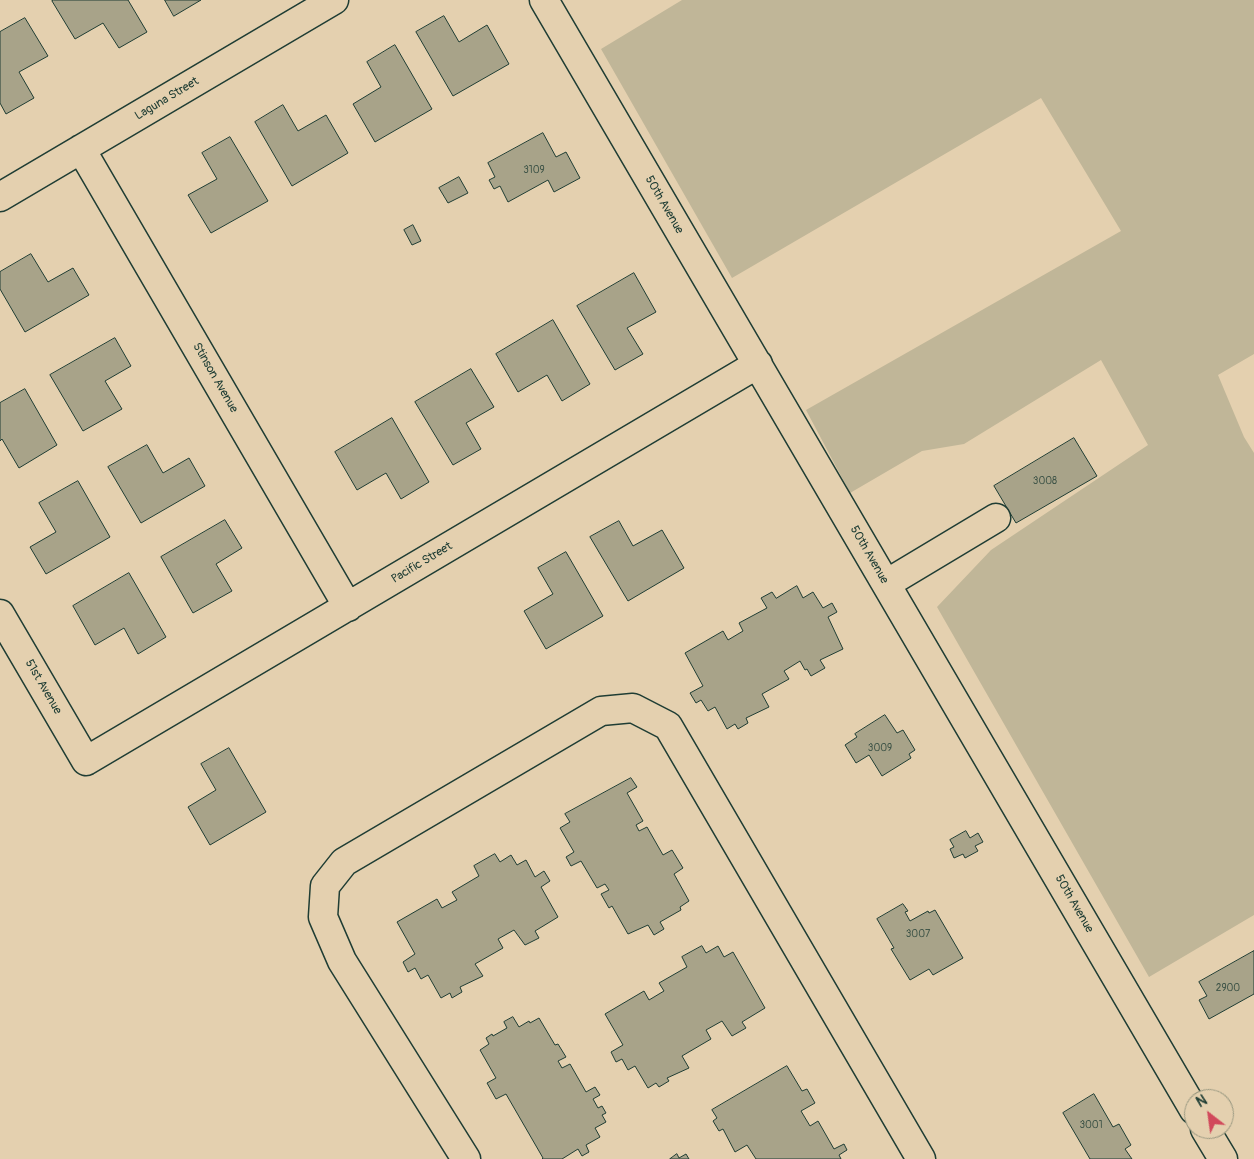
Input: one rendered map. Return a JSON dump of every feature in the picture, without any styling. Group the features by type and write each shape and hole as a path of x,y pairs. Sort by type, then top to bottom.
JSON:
{"street":[{"name":"Laguna Street","path":"0,197 334,0"},
{"name":"50th Avenue","path":"544,0 1184,1093"},
{"name":"Stinson Avenue","path":"81,149 348,607"},
{"name":"Pacific Street","path":"86,761 758,364"},
{"path":"886,584 996,518"},
{"name":"51st Avenue","path":"0,614 86,761"},
{"path":"466,1159 342,961 323,917 324,886 344,862 601,710 633,708 668,726 920,1159"},
{"path":"1211,1139 1223,1159"}],"shaded area":[{"path":"682,0 1254,0 1254,354 1218,375 1244,437 1254,453 1254,915 1149,977 937,607 991,550 1148,445 1101,360 964,444 922,451 850,493 806,410 1121,231 1041,98 732,278 601,49"}],"building":[{"path":"128,0 147,32 119,48 103,23 75,39 52,1"},
{"path":"165,0 201,0 174,16"},
{"path":"444,16 459,42 487,25 509,64 453,96 416,32"},
{"path":"25,18 48,56 19,72 34,98 6,114 0,103 0,32"},
{"path":"395,45 432,109 375,142 353,104 381,87 367,62"},
{"path":"283,105 298,131 326,115 348,153 292,186 255,122"},
{"path":"543,133 556,157 566,152 580,178 554,192 548,180 508,202 500,186 494,189 489,180 495,177 488,163"},
{"path":"230,137 268,201 211,233 188,195 217,179 202,153"},
{"path":"459,177 468,193 448,203 439,188"},
{"path":"413,225 421,241 412,245 404,230"},
{"path":"31,254 48,282 73,268 89,295 25,332 0,289 0,272"},
{"path":"634,273 656,312 627,328 643,354 615,370 577,306"},
{"path":"553,320 590,384 562,401 547,375 518,392 496,354"},
{"path":"115,338 131,366 105,381 122,409 83,431 50,375"},
{"path":"471,369 494,407 466,423 481,449 453,465 415,402"},
{"path":"25,389 57,445 19,468 2,439 0,441 0,403"},
{"path":"392,418 429,482 401,499 386,473 357,490 335,452"},
{"path":"1074,438 1097,476 1016,523 994,486"},
{"path":"147,445 163,473 189,458 205,486 141,523 108,467"},
{"path":"78,481 110,537 46,574 30,547 56,532 39,503"},
{"path":"225,520 242,548 216,564 232,591 193,613 161,557"},
{"path":"619,521 633,546 662,530 684,568 628,601 590,537"},
{"path":"566,552 603,616 546,649 524,611 553,594 538,568"},
{"path":"129,573 166,637 138,654 124,628 95,645 73,606"},
{"path":"797,586 803,598 813,592 823,608 832,603 837,612 828,617 843,649 820,660 825,668 811,676 800,661 784,671 789,679 762,694 769,707 746,718 748,723 738,729 735,724 727,729 715,707 708,711 701,700 696,703 690,693 703,686 685,653 723,631 728,640 743,631 739,623 767,608 761,598 772,592 776,598"},
{"path":"885,715 897,733 903,730 915,750 909,754 911,758 882,776 869,755 856,763 845,745 857,737 855,734"},
{"path":"229,748 266,812 210,845 188,807 216,790 201,764"},
{"path":"631,778 637,787 627,793 643,821 636,825 639,831 647,827 663,855 672,850 683,868 674,874 689,901 680,907 681,910 660,922 664,929 654,935 648,925 628,934 612,906 609,908 601,894 609,890 605,884 597,888 581,861 571,866 566,857 574,852 560,828 570,822 565,814"},
{"path":"966,831 970,838 978,833 983,842 975,846 978,851 965,858 963,854 954,858 950,849 954,847 950,840"},
{"path":"495,854 500,862 511,855 517,865 526,860 535,877 544,871 550,881 541,887 558,917 535,931 539,938 525,945 514,930 498,939 503,948 475,964 483,976 460,987 462,992 452,998 450,993 441,998 428,975 421,979 415,968 408,972 403,962 415,954 397,922 437,899 442,908 457,900 452,892 479,876 474,866"},
{"path":"903,904 908,911 905,912 910,921 928,911 929,913 935,910 963,958 933,975 929,969 910,980 891,949 894,948 877,919"},
{"path":"702,946 706,953 718,946 724,957 733,952 765,1008 742,1022 746,1028 732,1036 722,1021 706,1030 711,1039 682,1056 689,1068 667,1078 669,1081 659,1087 656,1083 648,1088 635,1066 628,1070 622,1059 616,1062 611,1052 623,1045 605,1014 644,991 649,1000 664,991 659,983 687,967 682,957"},
{"path":"1254,951 1254,994 1209,1019 1199,1000 1207,996 1199,982"},
{"path":"513,1017 519,1027 539,1018 555,1045 558,1044 566,1057 558,1061 562,1068 570,1064 586,1092 595,1087 600,1095 593,1099 598,1108 602,1106 606,1113 602,1115 606,1122 595,1128 600,1137 586,1145 589,1152 582,1156 578,1149 562,1159 542,1159 506,1094 496,1099 487,1083 496,1078 480,1050 489,1044 486,1038 507,1028 504,1022"},
{"path":"787,1066 802,1091 807,1089 815,1103 801,1111 810,1126 818,1121 834,1149 844,1144 847,1150 839,1155 841,1159 756,1159 747,1145 735,1152 723,1129 719,1131 713,1121 717,1118 712,1110"},
{"path":"1094,1094 1113,1127 1119,1124 1131,1145 1125,1149 1132,1159 1090,1159 1063,1113"},
{"path":"677,1154 679,1158 686,1154 689,1159 670,1159"}]}
